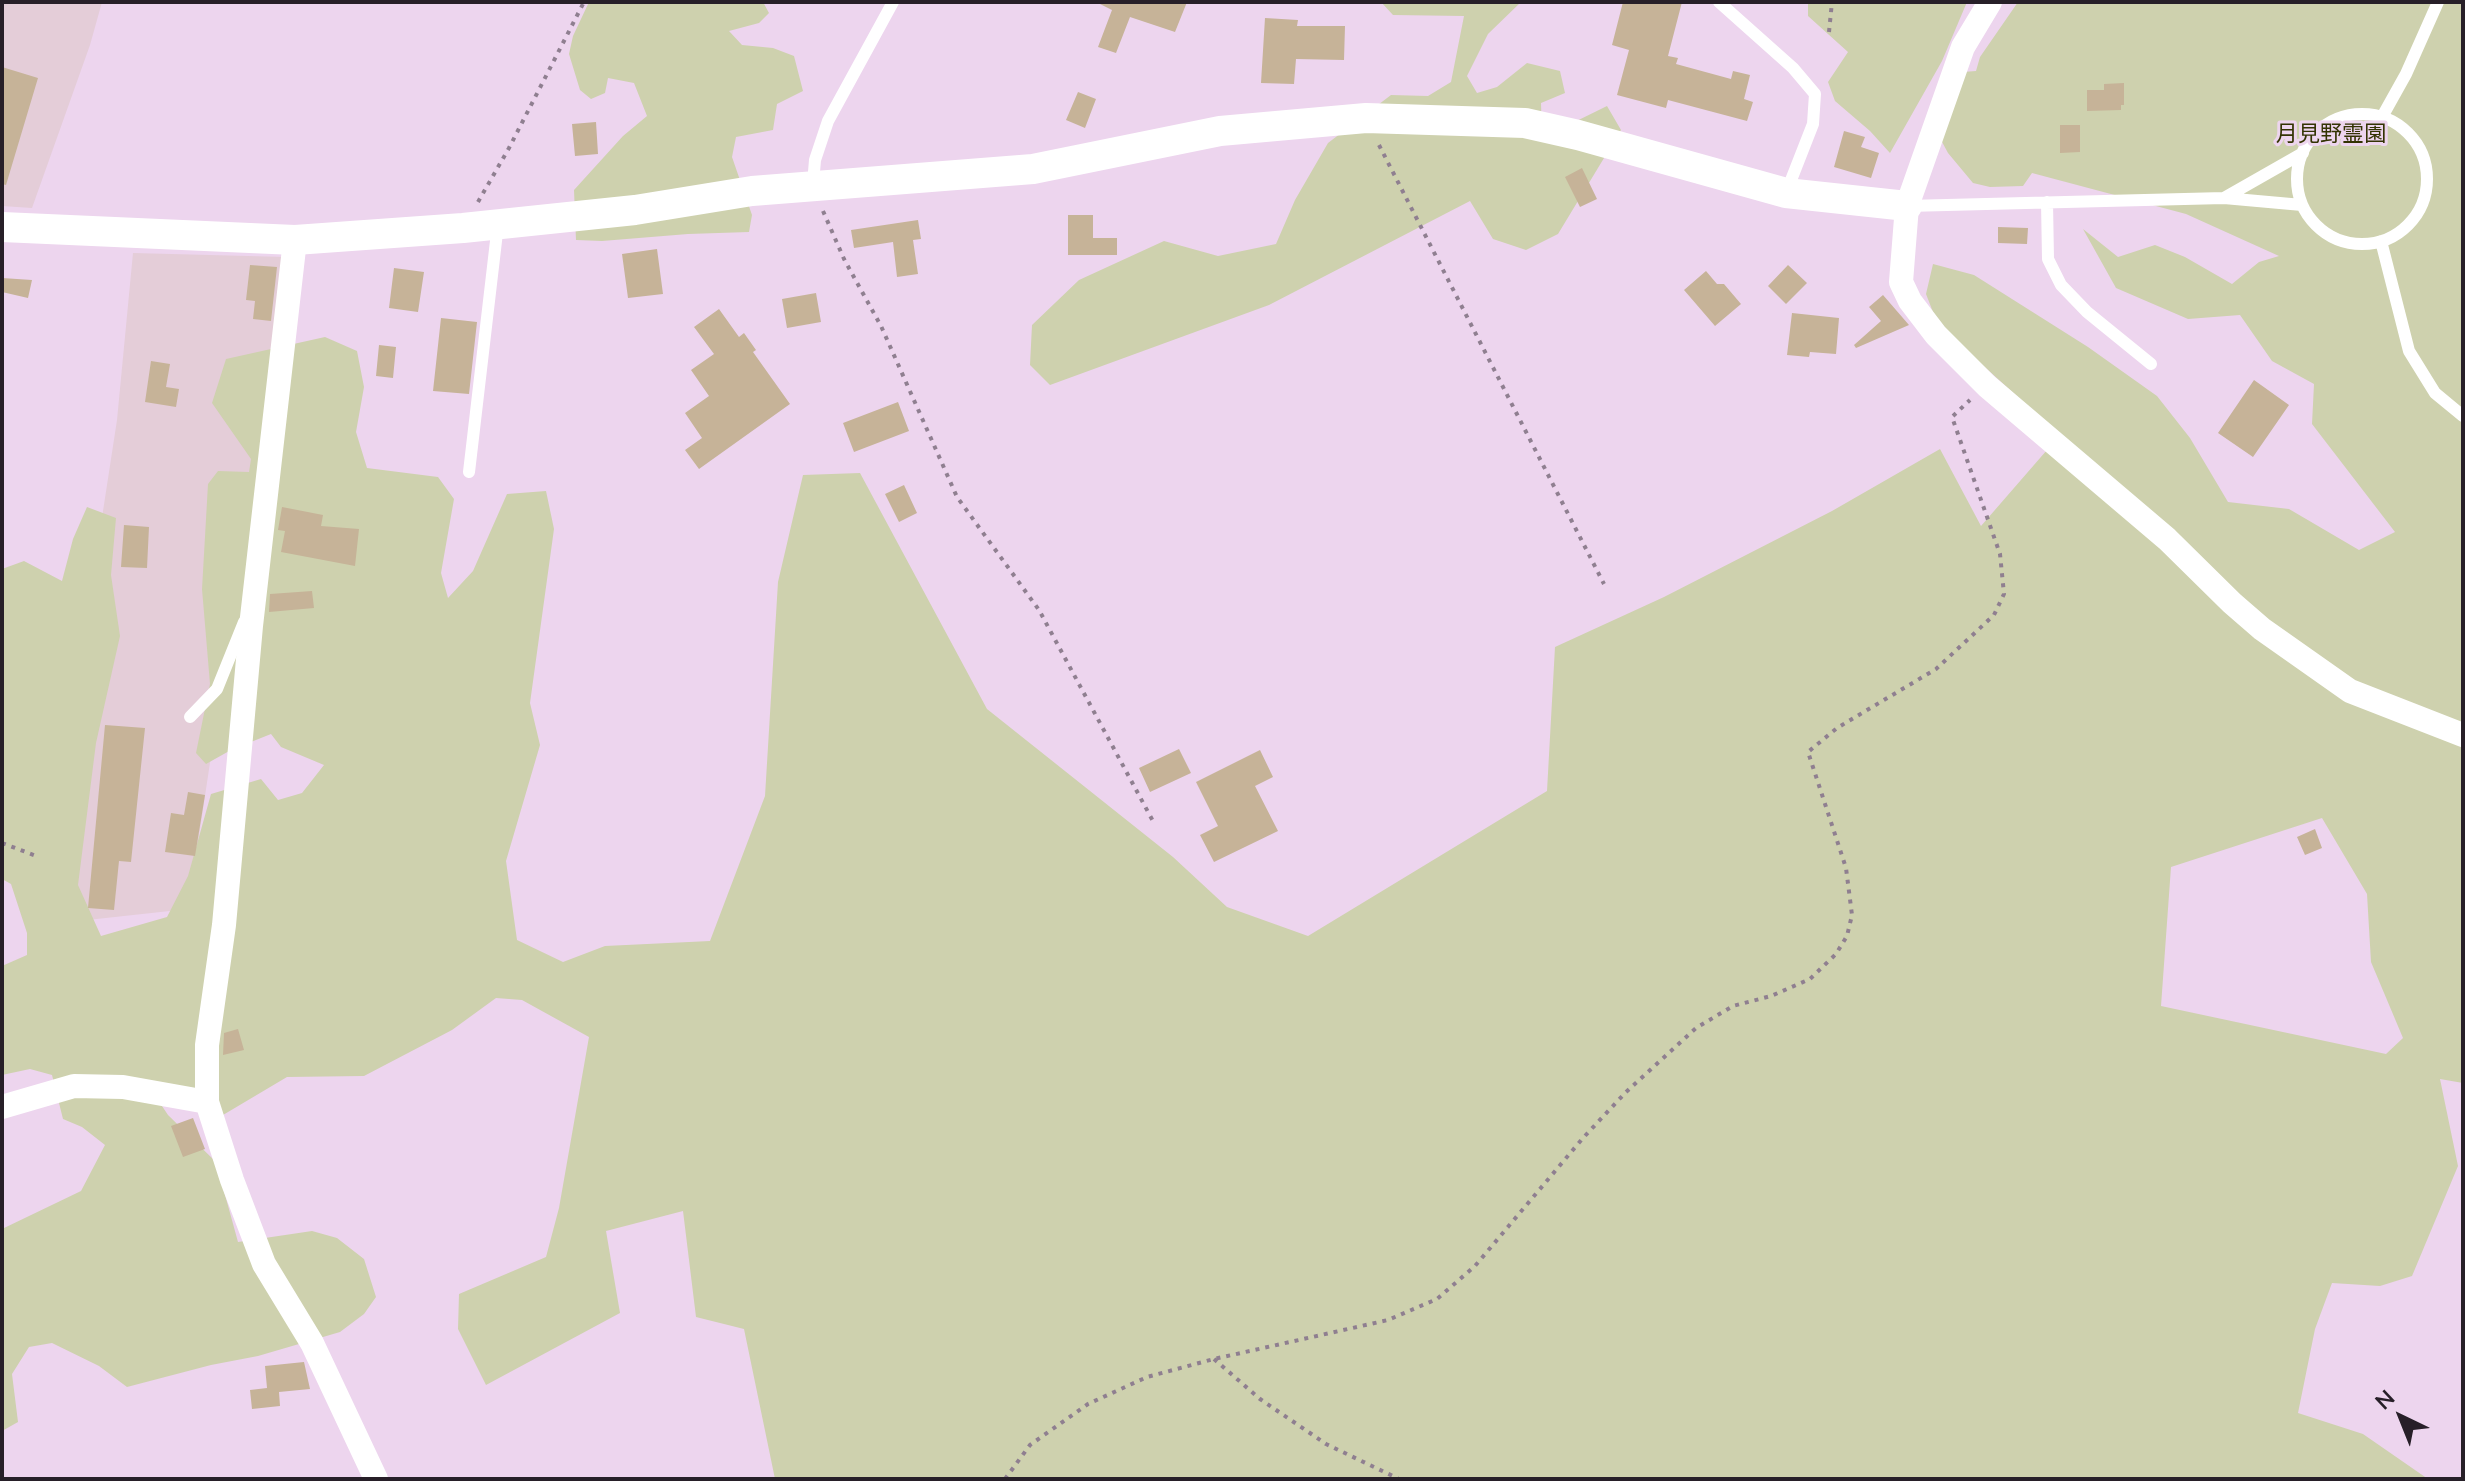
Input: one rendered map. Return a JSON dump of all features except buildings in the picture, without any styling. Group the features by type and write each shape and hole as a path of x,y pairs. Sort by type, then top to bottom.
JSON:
{"street":[{"path":"1990,2 1963,47 1907,206 1901,282 1910,301 1936,335 1987,386 2167,539 2262,629 2350,691 2463,735"},
{"path":"2,227 295,240 463,228 635,210 752,191 1033,169 1220,131 1366,118 1525,123 1786,193 1907,206"},
{"path":"295,240 254,596 224,925 207,1045 207,1102 264,1264 312,1343 376,1479"},
{"path":"2,1107 74,1086 123,1087 207,1102"}],"lane":[{"path":"813,186 815,160 828,121 893,2"},
{"path":"1719,2 1793,68 1815,94 1813,124 1786,193"},
{"path":"2382,117 2406,74 2438,2"},
{"path":"2355,115 2382,117 2414,141 2421,153 2425,193 2414,217 2405,227 2381,241 2354,243 2329,235 2318,227 2302,205 2297,179 2303,153 2310,141 2329,123 2355,115"},
{"path":"2224,198 2303,153"},
{"path":"1907,206 2224,198 2302,205"},
{"path":"2047,202 2048,259 2061,285 2087,312 2151,364"},
{"path":"469,472 498,224"},
{"path":"2381,241 2409,351 2435,393 2463,416"},
{"path":"190,717 217,689 254,596"}],"path":[{"path":"463,228 509,148 584,2"},
{"path":"1829,32 1832,2"},
{"path":"1366,118 1604,584"},
{"path":"813,186 844,259 881,326 957,497 1039,610 1154,823"},
{"path":"1005,1479 1030,1445 1088,1404 1147,1377 1388,1320 1437,1299 1475,1266 1626,1092 1696,1028 1733,1006 1771,996 1810,979 1836,954 1847,936 1852,915 1846,868 1808,752 1837,728 1936,669 1994,615 2004,594 2000,554 1952,417 1987,386"},
{"path":"2,843 39,857"},
{"path":"1214,1359 1260,1399 1326,1444 1399,1479"}],"shaded area":[{"path":"2,2 102,2 90,45 32,208 2,206"},
{"path":"133,253 286,257 188,909 51,924 91,589 117,420"}],"green space":[{"path":"589,2 763,2 769,13 759,23 729,31 742,45 773,48 794,56 803,91 777,104 773,130 736,137 732,157 752,215 749,232 576,240 574,190 623,136 647,116 634,83 608,78 605,93 591,99 580,90 569,54 573,36"},
{"path":"1381,2 1521,2 1488,34 1467,76 1477,93 1497,87 1527,63 1560,71 1565,93 1541,103 1542,138 1607,106 1621,130 1558,234 1526,250 1493,239 1470,201 1269,305 1050,385 1030,365 1032,325 1079,280 1164,241 1218,256 1276,244 1295,200 1328,143 1391,95 1428,96 1451,82 1464,16 1393,15"},
{"path":"1808,2 1967,2 1942,61 1890,153 1835,101 1828,82 1848,52 1808,16"},
{"name":"月見野霊園","path":"2018,2 2463,2 2463,1083 2440,1079 2458,1166 2412,1276 2380,1286 2332,1283 2315,1329 2298,1413 2363,1434 2428,1479 775,1479 744,1329 696,1317 683,1211 606,1231 620,1313 486,1385 458,1329 459,1294 546,1257 559,1208 589,1037 522,1000 496,998 452,1030 364,1076 287,1077 223,1115 158,1100 168,1115 216,1162 238,1242 312,1231 337,1238 364,1259 376,1297 364,1314 340,1332 258,1356 127,1387 99,1366 52,1343 29,1347 12,1374 18,1422 2,1431 2,1229 81,1191 105,1145 82,1127 63,1119 52,1075 30,1069 2,1075 2,966 27,955 27,933 11,884 2,879 2,569 24,561 62,581 73,539 87,507 116,518 111,575 120,636 96,743 78,885 101,936 167,917 188,876 211,794 261,779 278,800 302,793 324,765 281,747 271,734 206,764 196,753 210,684 202,589 208,484 218,471 249,472 251,459 212,403 226,359 325,337 357,351 364,387 356,432 367,468 438,477 454,499 441,573 448,598 473,571 507,494 546,491 554,529 530,703 540,745 506,861 517,940 563,962 605,946 710,941 765,796 778,582 803,475 860,473 987,709 1173,857 1227,907 1308,936 1547,791 1555,647 1664,597 1832,511 1940,449 1981,526 2060,435 1938,325 1926,294 1933,264 1974,275 2088,347 2157,396 2190,438 2228,502 2289,509 2359,550 2395,532 2312,424 2314,384 2272,361 2240,315 2188,319 2116,288 2083,229 2118,257 2155,245 2185,257 2232,284 2259,262 2279,256 2186,214 2032,173 2023,186 1990,187 1973,183 1941,140 1963,72 1976,71 1980,57","holes":["2322,818 2367,894 2371,962 2403,1038 2386,1054 2161,1006 2171,867"]}]}
